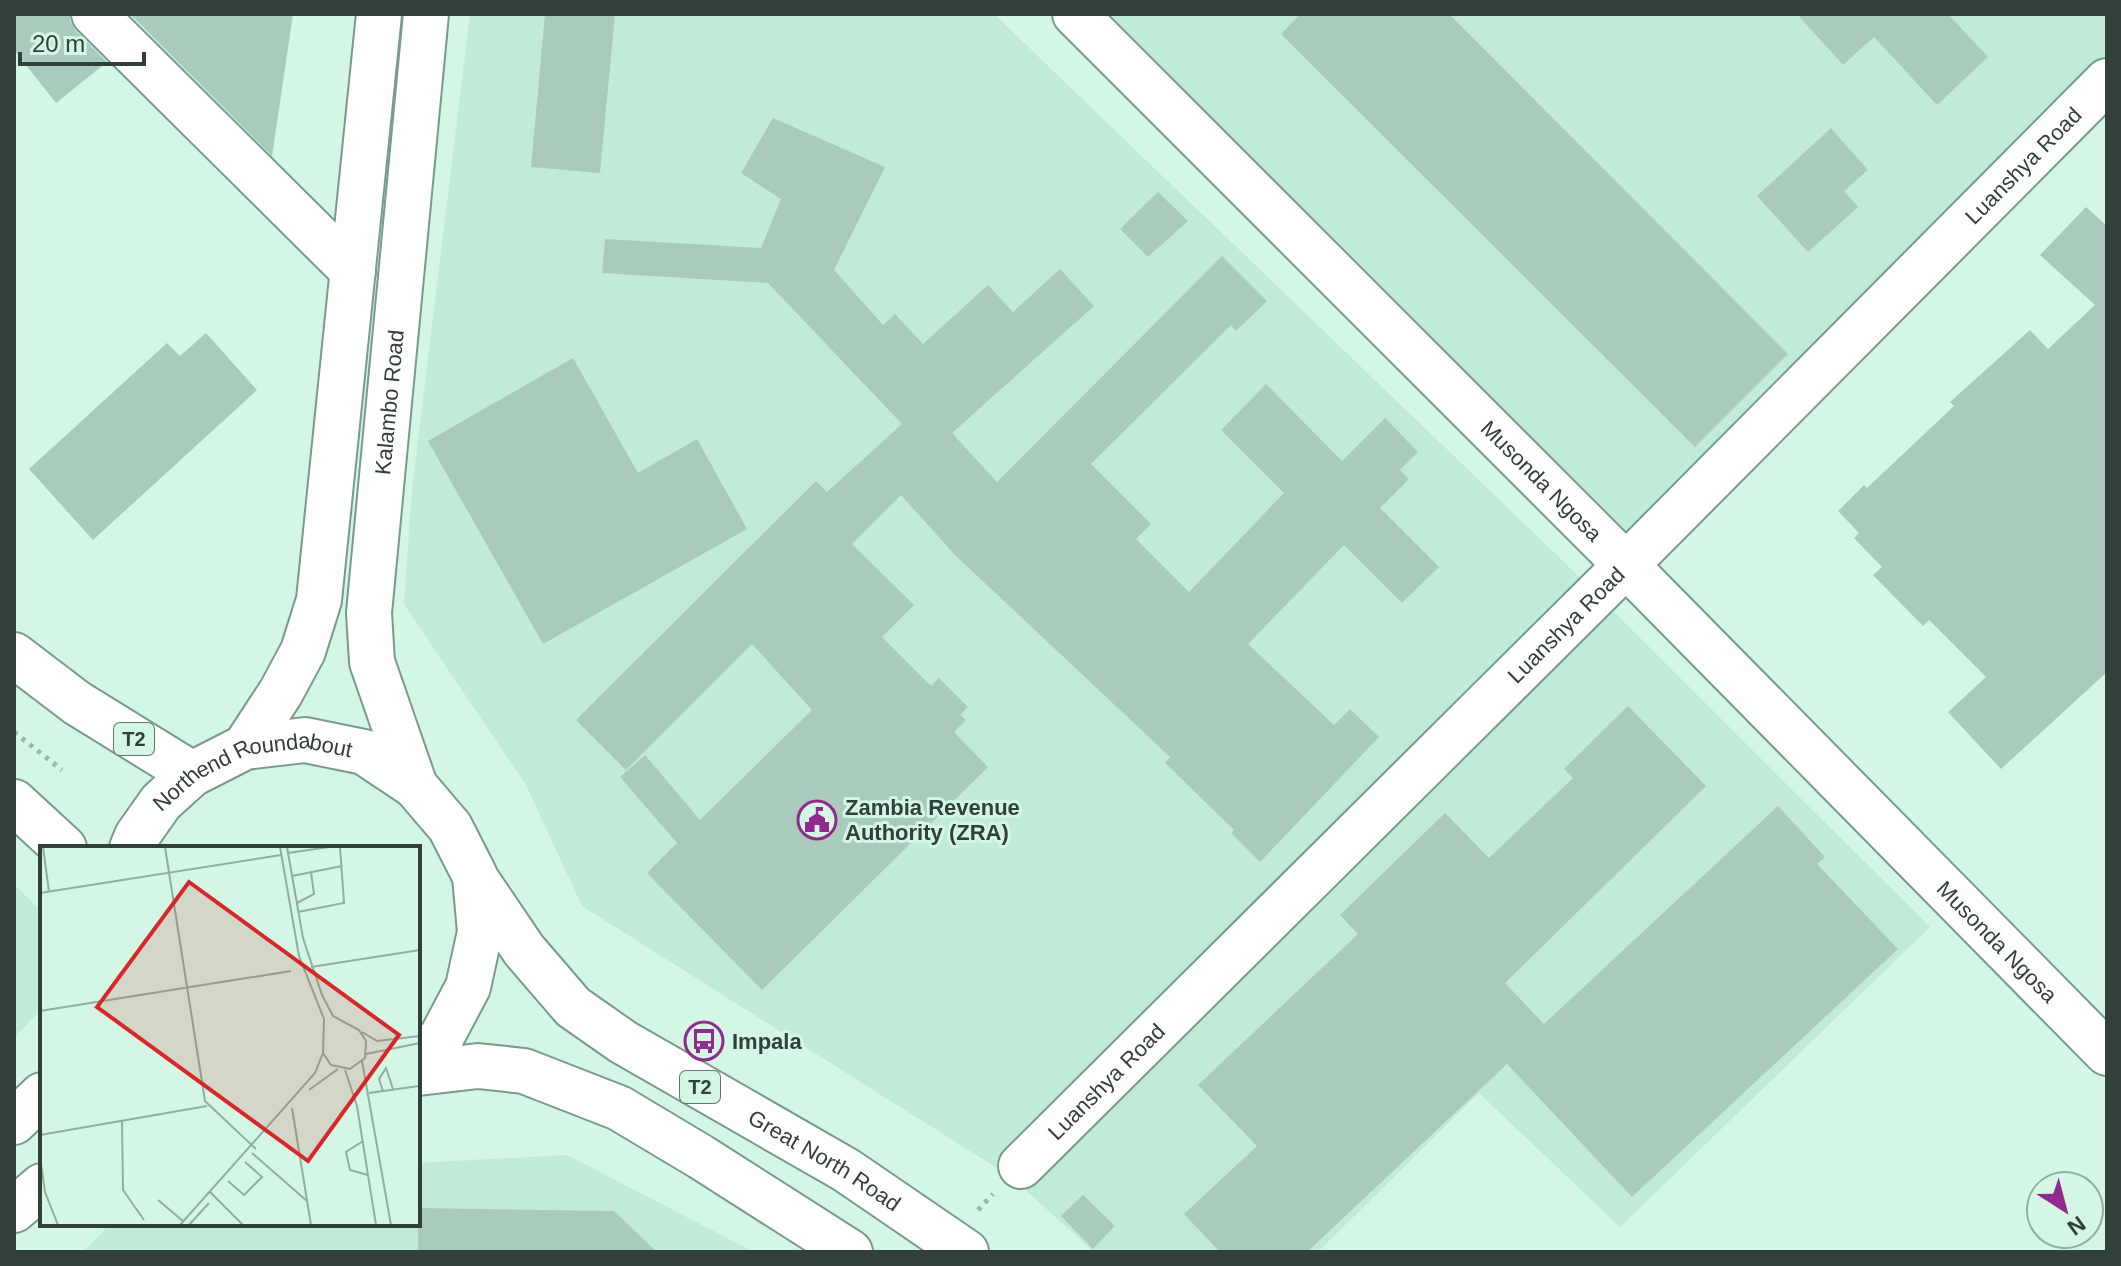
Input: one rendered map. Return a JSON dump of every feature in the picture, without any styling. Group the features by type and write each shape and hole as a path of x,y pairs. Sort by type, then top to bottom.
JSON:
{"main road":[{"path":"94,14 353,271"},
{"path":"245,747 303,651 319,600 379,14"},
{"name":"Kalambo Road","path":"415,786 372,662 369,613 426,14"},
{"name":"Musonda Ngosa","path":"1075,14 1626,565 2107,1053"},
{"name":"Luanshya Road","path":"1021,1166 1626,565 2107,81"},
{"name":"T2","path":"14,655 77,703 192,774"},
{"name":"Northend Roundabout","path":"133,846 161,802 192,774 245,747 305,740 364,752 415,786 450,827 475,876 480,932 468,987 441,1038 420,1057"},
{"path":"14,802 62,846"},
{"name":"Great North Road","path":"475,876 524,950 573,1007 636,1050 846,1170 958,1246"},
{"path":"420,1073 478,1066 524,1071 619,1108 850,1252"},
{"path":"14,1122 40,1097"},
{"path":"14,1210 40,1188"}],"path":[{"path":"14,732 62,770"},
{"path":"958,1246 1021,1166"}],"shaded area":[{"path":"470,14 994,14 1564,562 1930,927 1620,1227 1479,1093 1318,1252 1094,1252 1011,1177 582,906 526,785 404,604 412,490"},
{"path":"1087,14 2107,14 2107,86 1639,555"},
{"path":"14,884 38,908 40,1011 14,1038"},
{"path":"567,1155 754,1252 83,1252 108,1226 420,1226 420,1163"}],"building":[{"path":"14,14 70,14 76,31 107,62 56,103 14,50"},
{"path":"130,14 293,14 272,156"},
{"path":"545,14 615,14 600,173 531,167"},
{"path":"1300,14 1449,14 1788,354 1695,447 1281,34"},
{"path":"1797,14 1948,14 1988,57 1937,105 1874,37 1843,65"},
{"path":"773,118 885,167 834,270 883,325 895,314 923,344 988,285 1013,312 1060,269 1094,306 952,433 997,482 1222,256 1267,301 1236,331 1231,325 1091,464 1151,524 1136,539 1189,592 1284,493 1221,430 1266,384 1342,461 1385,418 1418,452 1400,470 1409,479 1380,508 1439,567 1402,603 1344,545 1248,644 1334,725 1350,709 1379,737 1260,862 1231,833 1234,830 1165,763 1170,757 955,555 901,495 852,544 914,605 882,637 931,686 939,678 968,707 960,715 966,720 954,732 988,767 762,990 647,873 677,843 620,777 645,755 700,820 812,710 752,644 626,770 576,720 816,481 827,492 902,424 768,283 602,273 605,239 761,248 781,199 741,173"},
{"path":"1831,128 1868,170 1844,191 1858,207 1808,252 1757,196"},
{"path":"1158,192 1188,221 1148,257 1120,229"},
{"path":"2086,207 2107,226 2107,672 2001,769 1948,712 1986,677 1929,620 1923,626 1873,575 1882,567 1854,538 1859,533 1838,511 1864,485 1867,488 1954,406 1950,402 2030,330 2048,349 2095,305 2040,255"},
{"path":"206,333 257,390 93,540 29,469 167,343 180,356"},
{"path":"573,358 638,473 697,439 747,529 543,644 428,441"},
{"path":"1628,706 1706,786 1505,983 1544,1024 1778,806 1825,857 1817,864 1898,949 1632,1197 1507,1064 1307,1252 1220,1252 1184,1214 1257,1146 1198,1085 1358,934 1340,915 1445,813 1489,858 1573,778 1564,769"},
{"path":"1083,1195 1115,1226 1093,1249 1061,1216"},
{"path":"420,1208 614,1211 657,1252 418,1252"}],"place":[{"name":"Zambia Revenue Authority (ZRA)","path":"817,820"},
{"name":"Impala","path":"704,1041"}]}
